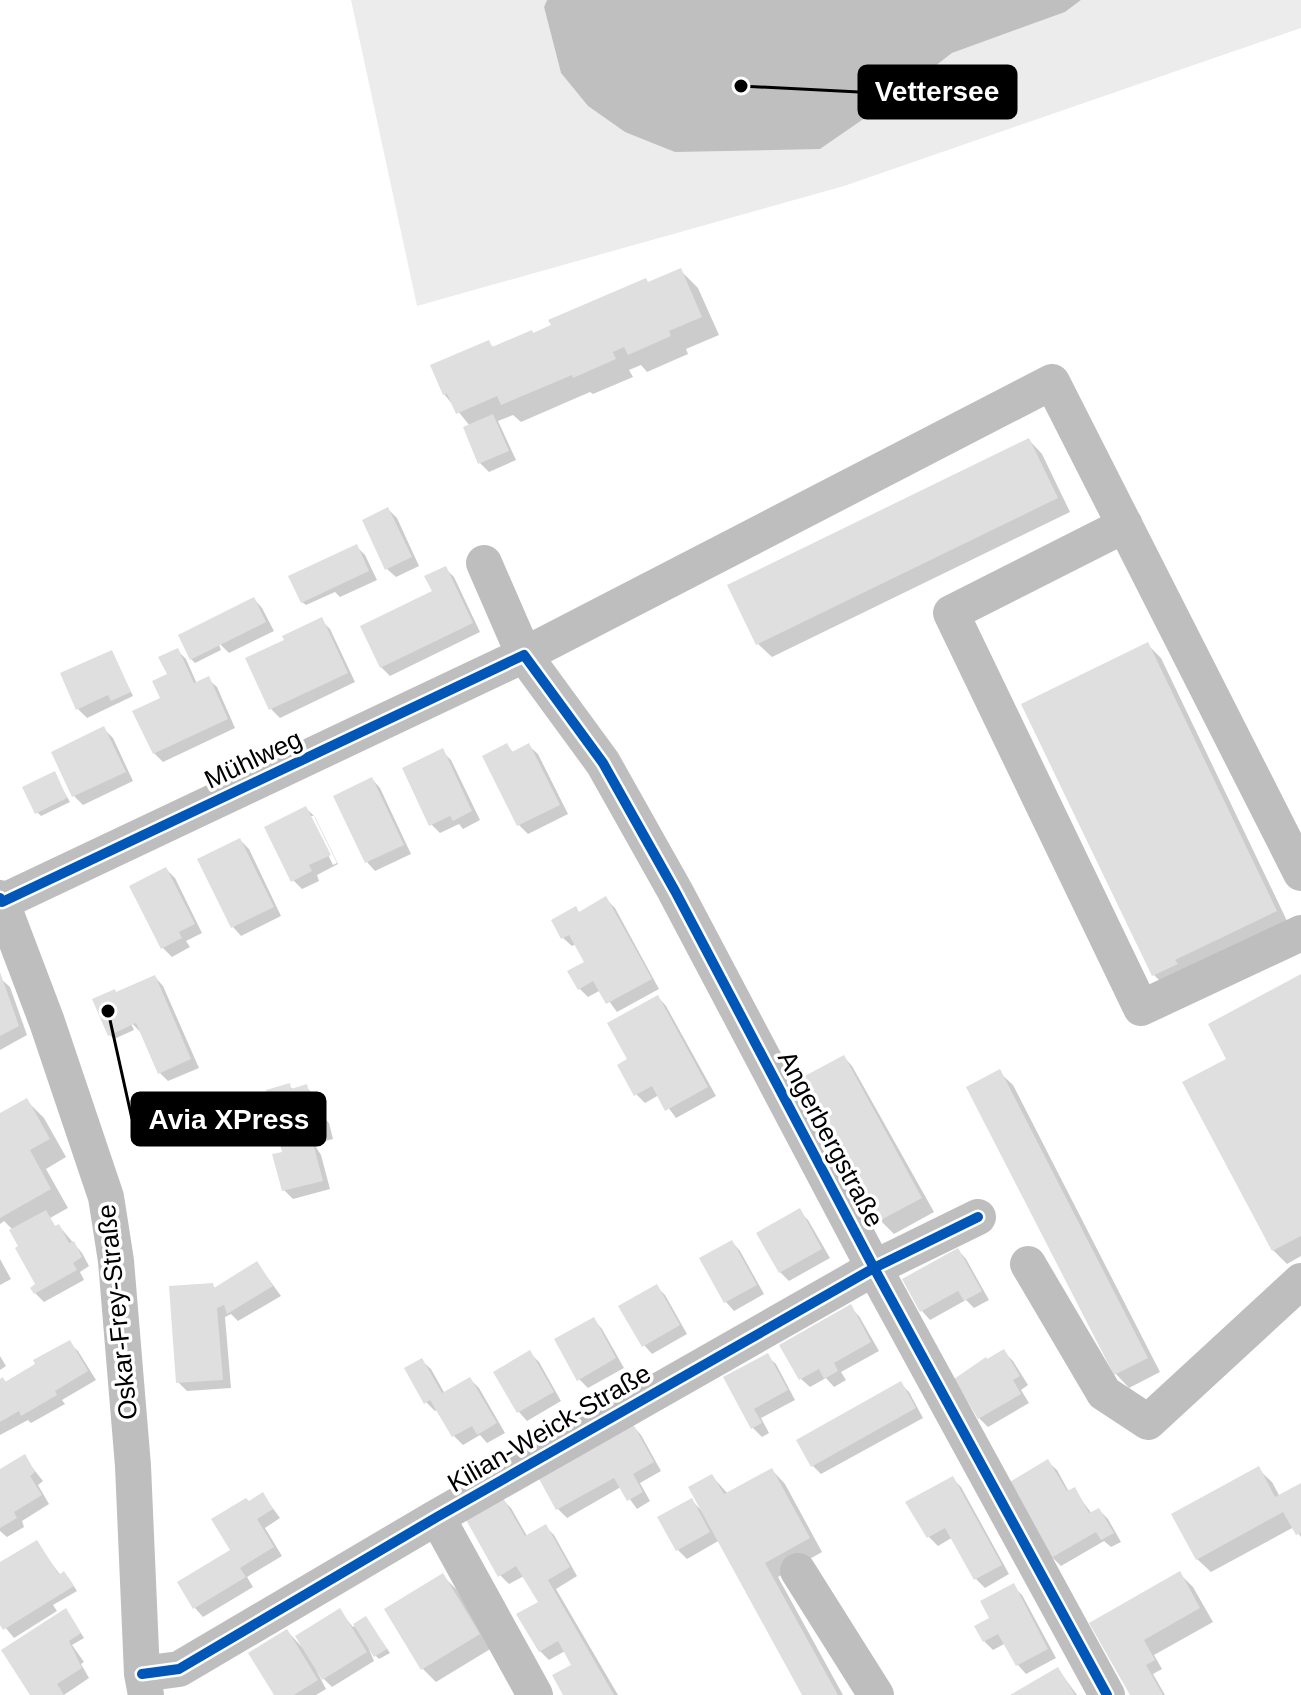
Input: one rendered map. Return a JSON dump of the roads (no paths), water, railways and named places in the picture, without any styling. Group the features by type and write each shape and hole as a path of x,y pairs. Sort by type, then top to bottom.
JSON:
{"street":[{"name":"Mühlweg","path":"1,901 524,655 1052,382 1125,525"},
{"path":"1301,873 1125,525 951,613 1141,1008 1301,933"},
{"name":"Angerbergstraße","path":"484,563 524,655 603,763 675,891 874,1268 1107,1695"},
{"name":"Oskar-Frey-Straße","path":"1,901 52,1037 106,1197 116,1261 133,1466 144,1684"},
{"name":"Kilian-Weick-Straße","path":"144,1684 179,1669 437,1517 874,1268 978,1217"},
{"path":"1028,1264 1104,1393 1148,1422 1301,1281"},
{"path":"437,1517 535,1695"},
{"path":"798,1571 876,1695"}],"place":[{"name":"Vettersee","path":"741,86"},
{"name":"Avia XPress","path":"108,1011"}]}
